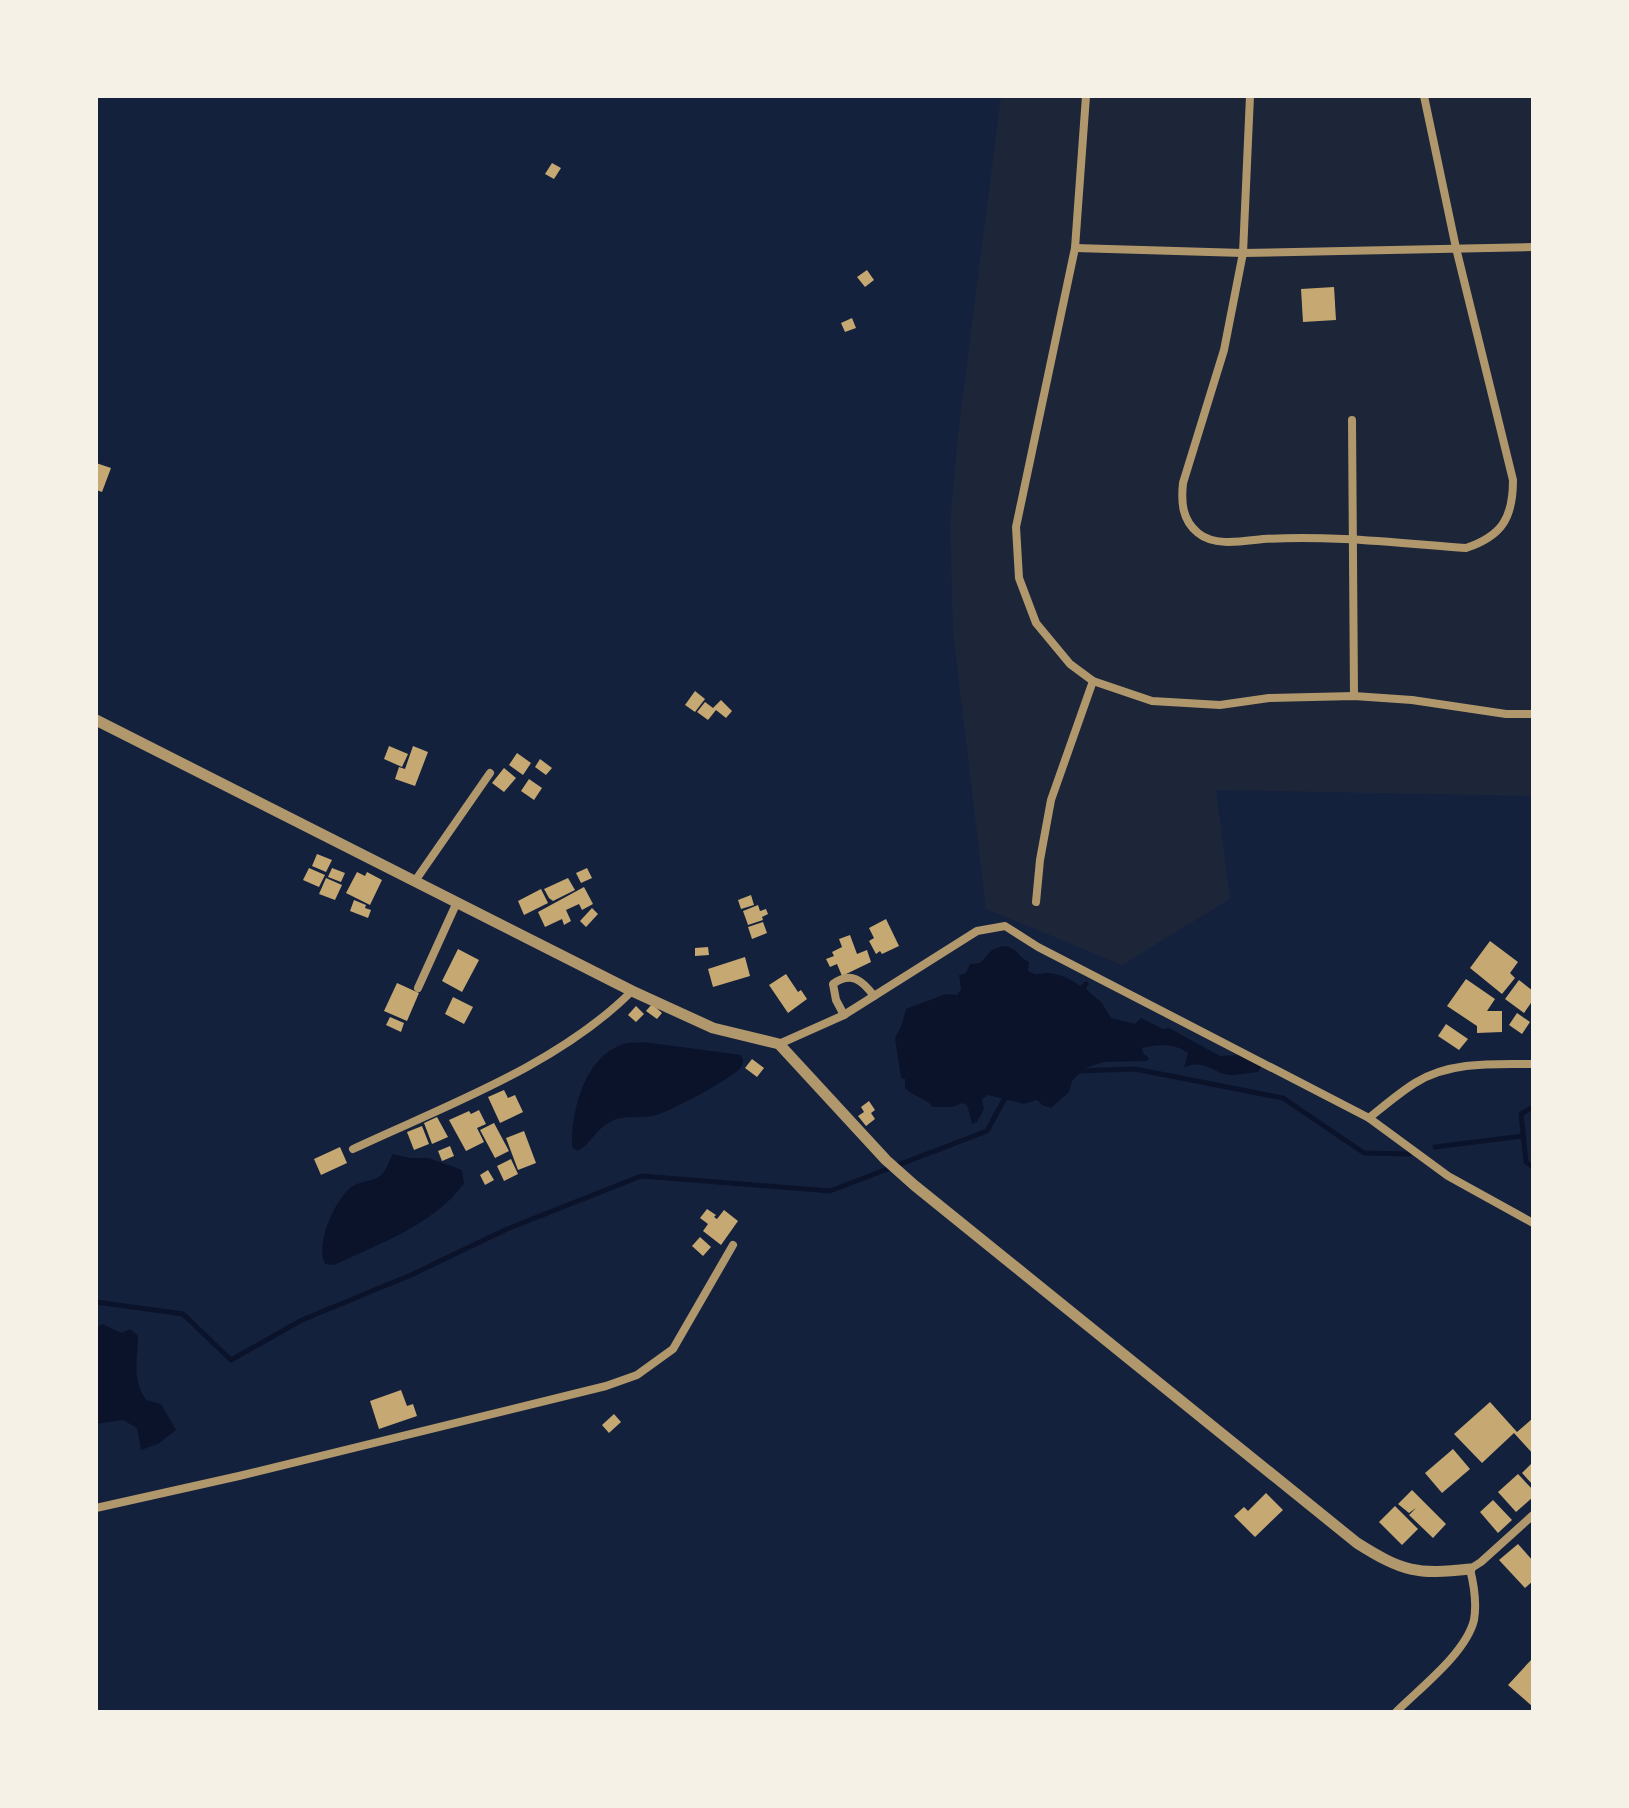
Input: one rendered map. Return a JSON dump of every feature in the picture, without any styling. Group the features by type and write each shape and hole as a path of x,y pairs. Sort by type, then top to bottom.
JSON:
{"street":[{"path":"1086,96 1075,248 1016,527 1019,578 1036,623 1070,664 1093,681 1152,701 1220,705 1269,698 1354,696 1412,700 1506,714 1533,714"},
{"path":"1250,96 1243,253 1224,350 1183,483 1181,500 1186,519 1199,534 1219,542 1304,537 1466,548 1484,542 1502,527 1513,504 1513,480 1456,248 1424,96"},
{"path":"1075,248 1243,253 1533,247"},
{"path":"1352,420 1354,696"},
{"path":"1036,902 1051,800 1093,681"},
{"path":"96,720 632,991 713,1028 779,1044 886,1160 1357,1543 1407,1570 1440,1572 1470,1569 1533,1515"},
{"path":"415,881 490,773"},
{"path":"418,988 457,902"},
{"path":"779,1044 844,1015 977,931 1005,926 1038,947 1369,1118 1448,1176 1533,1223"},
{"path":"844,1015 833,990 837,980 850,977 863,981 874,996"},
{"path":"353,1149 526,1067 607,1016 632,991"},
{"path":"1369,1118 1417,1081 1444,1071 1486,1064 1533,1064"},
{"path":"96,1508 606,1386 637,1375 673,1349 733,1245"},
{"path":"1396,1712 1470,1633 1475,1617 1475,1593 1470,1569"}],"shaded area":[{"path":"1001,96 1533,96 1533,796 1216,790 1230,899 1122,965 986,909 953,632 950,524 958,434"},
{"path":"1002,946 1011,948 1029,962 1028,971 1031,973 1057,974 1080,986 1086,981 1089,983 1086,989 1102,1003 1111,1018 1135,1024 1141,1018 1163,1029 1169,1028 1220,1056 1239,1055 1262,1065 1258,1072 1233,1075 1198,1065 1184,1068 1188,1053 1172,1046 1154,1046 1142,1048 1149,1058 1147,1061 1104,1062 1085,1068 1072,1081 1069,1092 1051,1108 1037,1100 1024,1104 988,1095 982,1099 984,1109 977,1122 972,1124 967,1105 963,1103 952,1107 933,1107 908,1091 905,1079 901,1078 895,1038 906,1009 946,994 957,995 961,990 959,975 966,973 970,964 980,963 992,950"},
{"path":"643,1042 741,1055 743,1063 728,1078 674,1108 656,1115 607,1123 577,1151 572,1147 574,1118 589,1073 610,1051 625,1043"},
{"path":"393,1154 429,1158 462,1170 464,1184 436,1211 404,1232 334,1265 325,1264 324,1235 338,1203 350,1188 382,1174"},
{"path":"102,1324 122,1333 130,1329 138,1336 136,1368 141,1391 146,1400 161,1404 176,1430 158,1444 141,1450 137,1428 123,1420 96,1424 96,1328"}],"building":[{"path":"552,163 561,168 554,179 545,174"},
{"path":"867,270 874,280 865,287 857,277"},
{"path":"1334,287 1336,320 1303,322 1301,289"},
{"path":"852,318 856,328 845,332 841,323"},
{"path":"96,463 111,468 102,492 96,490"},
{"path":"695,691 705,699 695,712 685,705"},
{"path":"721,700 732,711 726,718 716,710 708,720 697,712 705,702 713,708"},
{"path":"389,746 408,754 402,767 384,759"},
{"path":"413,746 428,752 415,786 395,779 399,767 405,769"},
{"path":"517,753 531,763 523,775 509,765"},
{"path":"540,759 552,768 546,775 535,767"},
{"path":"504,768 516,778 504,792 492,783"},
{"path":"529,779 542,788 534,800 521,791"},
{"path":"317,854 332,860 326,872 312,866"},
{"path":"309,868 325,875 319,887 303,880"},
{"path":"332,868 345,873 341,882 328,877"},
{"path":"587,868 592,878 581,883 576,873"},
{"path":"357,872 365,876 367,872 382,880 370,905 346,893"},
{"path":"326,878 342,885 335,900 319,894"},
{"path":"568,878 575,890 553,901 549,898 544,889"},
{"path":"584,887 593,904 582,910 579,904 566,910 571,921 564,925 562,919 545,927 538,912"},
{"path":"541,889 548,903 524,915 518,901"},
{"path":"751,895 754,905 741,909 738,900"},
{"path":"354,900 371,910 368,918 350,911"},
{"path":"758,905 760,911 766,909 768,914 762,917 763,920 748,925 743,911"},
{"path":"592,908 598,914 586,927 580,921"},
{"path":"886,919 899,946 876,954 869,941 874,938 869,928"},
{"path":"763,922 767,933 752,939 748,927"},
{"path":"850,935 857,954 867,950 871,962 842,976 837,964 830,967 826,959 842,947 839,939"},
{"path":"1490,941 1518,962 1510,973 1515,978 1502,994 1470,968"},
{"path":"708,947 709,955 695,956 695,948"},
{"path":"458,949 479,960 462,992 442,981"},
{"path":"745,957 750,976 713,987 708,969"},
{"path":"786,974 807,999 788,1013 769,985"},
{"path":"1466,979 1495,999 1487,1011 1502,1011 1502,1032 1477,1033 1477,1026 1447,1006"},
{"path":"1519,980 1533,991 1533,1000 1524,1013 1505,999"},
{"path":"397,983 419,993 407,1021 384,1011"},
{"path":"453,997 473,1007 464,1024 445,1014"},
{"path":"652,1004 662,1013 657,1019 646,1011"},
{"path":"636,1006 644,1014 636,1022 628,1015"},
{"path":"1517,1013 1530,1022 1522,1034 1509,1025"},
{"path":"390,1017 404,1023 401,1032 386,1025"},
{"path":"1446,1024 1468,1039 1459,1050 1438,1036"},
{"path":"752,1059 764,1068 757,1077 745,1068"},
{"path":"504,1090 508,1098 515,1095 523,1112 500,1123 488,1097"},
{"path":"869,1101 875,1110 871,1113 875,1119 866,1126 858,1116 864,1112 861,1107"},
{"path":"479,1110 486,1124 477,1128 484,1142 466,1151 449,1120"},
{"path":"437,1117 448,1137 432,1144 424,1123"},
{"path":"494,1123 509,1151 495,1158 480,1130"},
{"path":"422,1126 429,1144 414,1150 407,1132"},
{"path":"524,1131 536,1163 518,1170 506,1138"},
{"path":"450,1146 454,1156 442,1161 438,1151"},
{"path":"340,1147 347,1163 321,1175 314,1159"},
{"path":"511,1159 518,1174 504,1181 497,1166"},
{"path":"488,1170 494,1180 485,1185 480,1175"},
{"path":"707,1209 717,1219 724,1210 738,1221 721,1245 703,1231 708,1224 700,1218"},
{"path":"700,1237 711,1247 703,1256 692,1246"},
{"path":"401,1390 407,1406 413,1404 417,1416 379,1429 370,1401"},
{"path":"1490,1402 1517,1432 1533,1418 1533,1454 1514,1433 1482,1463 1454,1434"},
{"path":"614,1414 621,1422 609,1433 602,1425"},
{"path":"1453,1449 1470,1469 1442,1493 1425,1473"},
{"path":"1533,1462 1533,1485 1522,1473"},
{"path":"1518,1474 1533,1490 1533,1497 1516,1512 1498,1492"},
{"path":"1412,1490 1446,1524 1433,1538 1409,1515 1416,1508 1409,1513 1398,1504"},
{"path":"1266,1493 1283,1510 1255,1537 1234,1516 1244,1507 1248,1511"},
{"path":"1493,1500 1512,1520 1498,1533 1480,1512"},
{"path":"1395,1506 1418,1529 1402,1545 1379,1522"},
{"path":"1518,1544 1533,1561 1533,1581 1525,1588 1499,1560"},
{"path":"1531,1660 1533,1662 1533,1707 1508,1685"}],"waterway":[{"path":"1077,1071 1135,1069 1283,1098 1364,1153 1410,1154"},
{"path":"96,1302 183,1314 231,1360 302,1320 411,1275 507,1229 641,1176 830,1191 987,1131 1007,1094"},
{"path":"1533,1107 1521,1114 1526,1162 1533,1167"},
{"path":"1435,1147 1523,1136"}]}
